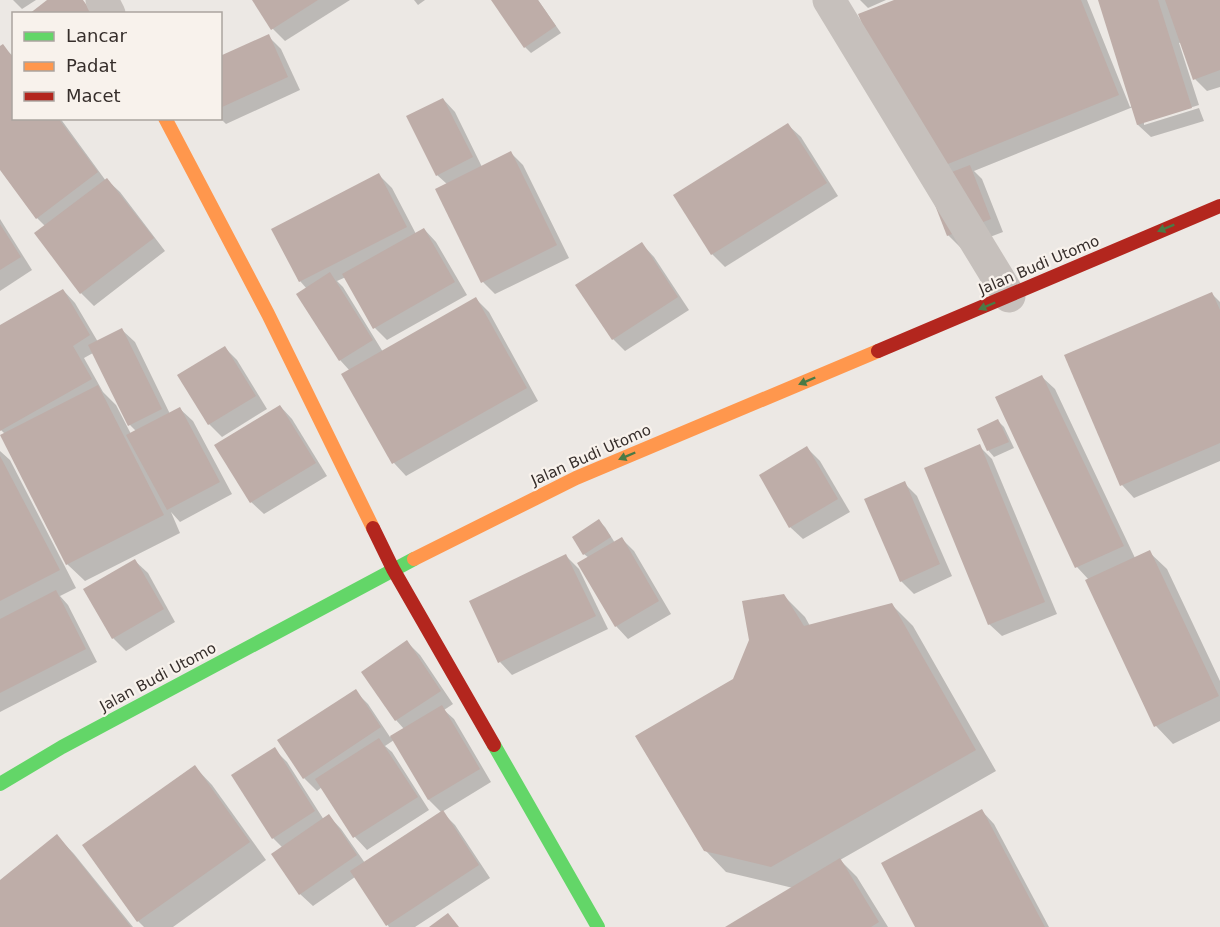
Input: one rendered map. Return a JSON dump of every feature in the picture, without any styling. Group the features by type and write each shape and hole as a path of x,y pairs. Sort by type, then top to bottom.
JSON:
{"street":[{"path":"829,0 1009,296"},
{"path":"166,120 268,314 393,569 598,927"},
{"name":"Jalan Budi Utomo","path":"0,784 62,747 393,569 576,478 1220,206"}],"building":[{"path":"47,0 83,0 92,12 32,12"},
{"path":"252,0 318,0 271,30"},
{"path":"491,0 538,0 556,26 524,48"},
{"path":"894,0 1081,0 1119,95 923,174 858,14"},
{"path":"1098,0 1158,0 1192,108 1137,125"},
{"path":"1165,0 1220,0 1220,70 1193,80"},
{"path":"269,34 288,77 222,107 222,55"},
{"path":"3,44 12,56 12,120 59,120 98,172 36,219 0,170 0,46"},
{"path":"443,98 473,157 436,176 406,116"},
{"path":"788,123 827,183 711,255 673,195"},
{"path":"511,151 557,245 481,283 435,189"},
{"path":"970,165 991,219 947,236 926,182"},
{"path":"379,173 407,227 299,282 271,229"},
{"path":"107,178 154,238 80,294 34,233"},
{"path":"0,224 21,257 0,270"},
{"path":"424,228 455,282 373,329 342,274"},
{"path":"642,242 678,297 612,340 575,285"},
{"path":"330,272 373,340 339,361 296,294"},
{"path":"63,289 90,335 73,346 92,379 0,431 0,325"},
{"path":"1212,292 1220,310 1220,443 1120,486 1064,355"},
{"path":"476,297 527,388 392,464 341,374"},
{"path":"122,328 162,409 128,426 88,345"},
{"path":"225,346 256,396 208,425 177,375"},
{"path":"1042,375 1124,546 1075,568 995,397"},
{"path":"98,385 164,515 66,565 0,435"},
{"path":"280,405 316,463 250,503 214,445"},
{"path":"180,407 220,482 167,510 126,435"},
{"path":"998,419 1009,442 987,451 977,429"},
{"path":"980,444 1045,602 988,625 924,468"},
{"path":"807,446 838,499 789,528 759,475"},
{"path":"0,456 60,570 0,601"},
{"path":"905,481 940,564 900,582 864,499"},
{"path":"599,519 611,537 583,555 572,537"},
{"path":"622,537 659,601 615,627 577,563"},
{"path":"1150,550 1219,696 1154,727 1085,580"},
{"path":"566,554 596,616 498,663 469,601"},
{"path":"135,559 164,609 112,639 83,589"},
{"path":"56,590 86,649 0,693 0,619"},
{"path":"784,594 804,626 892,603 976,750 771,867 704,851 635,736 733,679 749,640 742,601"},
{"path":"407,640 441,691 395,721 361,672"},
{"path":"356,689 381,727 303,779 277,740"},
{"path":"442,705 480,769 428,800 390,736"},
{"path":"379,738 418,797 353,838 315,779"},
{"path":"275,747 315,811 272,839 231,775"},
{"path":"195,765 250,842 137,922 82,845"},
{"path":"982,809 1045,927 915,927 881,863"},
{"path":"443,810 479,865 386,926 350,871"},
{"path":"329,814 357,855 299,895 271,854"},
{"path":"57,834 131,927 0,927 0,880"},
{"path":"840,858 879,922 871,927 725,927"},
{"path":"448,913 459,927 429,927"}],"traffic: fast":[{"path":"0,784 62,747 414,559"},
{"path":"494,745 598,927"}],"traffic: slow":[{"path":"166,120 268,314 373,528"},
{"path":"414,559 576,478 878,351"}],"traffic: jam":[{"path":"878,351 1220,206"},
{"path":"373,528 393,569 494,745"}]}
